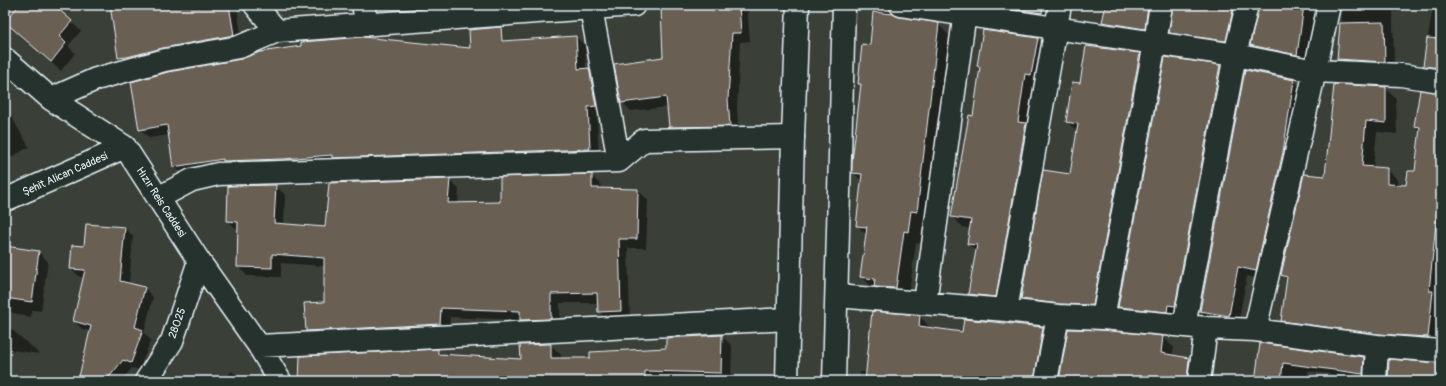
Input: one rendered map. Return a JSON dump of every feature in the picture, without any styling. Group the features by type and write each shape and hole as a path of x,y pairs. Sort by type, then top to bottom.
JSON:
{"street":[{"path":"255,5 277,31"},
{"path":"51,99 96,80 165,60 239,47 277,31 365,15 591,8 634,5"},
{"path":"787,381 798,5"},
{"path":"834,381 844,5"},
{"path":"901,5 965,10 1055,28 1235,55 1315,71 1401,76 1441,82"},
{"path":"1006,310 1060,5"},
{"path":"1103,318 1161,5"},
{"path":"1184,326 1235,55 1247,5"},
{"path":"1255,330 1329,5"},
{"path":"591,8 619,161"},
{"path":"925,303 965,10"},
{"name":"Hızır Reis Caddesi","path":"5,59 51,99 125,147 199,261 259,346 280,381"},
{"path":"158,198 192,180 218,174 619,161 644,140 793,137"},
{"name":"Şehit Alican Caddesi","path":"5,200 125,147"},
{"name":"28025","path":"146,381 172,341 199,261"},
{"path":"836,296 1006,310 1058,316 1103,318 1206,328 1255,330 1377,346 1441,351"},
{"path":"1046,381 1058,316"},
{"path":"259,346 789,319"},
{"path":"1199,381 1206,328"},
{"path":"1375,381 1377,346"}],"building":[{"path":"19,5 54,5 72,21 59,36 66,43 51,62 5,22"},
{"path":"110,5 229,5 234,35 118,58"},
{"path":"739,5 741,33 732,33 728,99 730,126 669,127 666,97 621,103 614,64 663,57 661,8"},
{"path":"987,5 1043,5 1042,13"},
{"path":"1106,5 1148,5 1145,29 1102,22"},
{"path":"1173,5 1234,5 1226,41 1169,33"},
{"path":"1259,5 1304,5 1297,55 1250,45"},
{"path":"873,12 893,14 899,17 939,23 917,212 911,211 908,232 904,231 896,288 874,287 875,279 860,277 867,227 856,226 862,174 852,173 852,162 861,84 858,84 862,44 870,45"},
{"path":"1384,22 1385,62 1337,59 1340,23"},
{"path":"501,27 502,41 576,36 578,69 589,68 596,106 588,107 590,149 332,158 332,155 283,159 223,161 223,159 173,167 167,125 139,130 131,82 168,72 241,59 260,52 301,46 301,42 363,37 470,48 469,30"},
{"path":"983,30 1038,38 1031,75 1025,74 1018,122 1026,123 996,297 968,294 977,245 967,244 971,220 951,217 969,115 973,116 980,67 977,66"},
{"path":"1427,38 1441,39 1441,68 1423,66"},
{"path":"1086,46 1140,53 1093,305 1059,304 1021,299 1043,170 1070,174 1078,124 1066,122 1072,82 1080,83"},
{"path":"1165,57 1220,65 1175,306 1168,305 1167,312 1118,307"},
{"path":"1245,70 1294,80 1283,152 1256,271 1238,267 1229,316 1200,311"},
{"path":"1334,84 1386,87 1386,123 1366,121 1362,166 1387,168 1387,184 1406,185 1408,171 1415,171 1420,127 1414,126 1420,90 1441,93 1441,175 1429,291 1433,291 1428,337 1378,334 1281,321 1287,277 1281,275 1304,174 1325,176"},
{"path":"592,174 592,188 638,189 637,239 619,239 621,311 598,312 597,293 551,294 551,319 520,320 520,311 441,308 440,324 306,331 304,303 324,302 324,258 272,254 272,268 237,267 238,222 227,221 228,186 276,185 274,223 325,227 329,183 450,179 448,203 500,202 500,177"},
{"path":"86,224 125,227 120,281 145,287 135,327 143,330 131,363 123,360 106,381 78,381 91,326 73,321 85,270 70,269 72,245 84,246"},
{"path":"5,246 39,251 32,302 5,298"},
{"path":"872,311 920,315 919,326 962,332 964,319 1043,327 1034,381 956,381 935,378 935,381 865,381"},
{"path":"1068,329 1102,330 1163,336 1161,353 1189,358 1187,381 1059,381"},
{"path":"722,335 721,373 645,371 645,381 299,381 300,356 438,349 438,354 521,359 520,345 551,344 551,358 590,358 590,352 666,348 666,338"},
{"path":"1260,343 1364,357 1363,374 1283,363 1281,381 1255,381"},
{"path":"1389,359 1438,363 1437,381 1388,381"}]}
